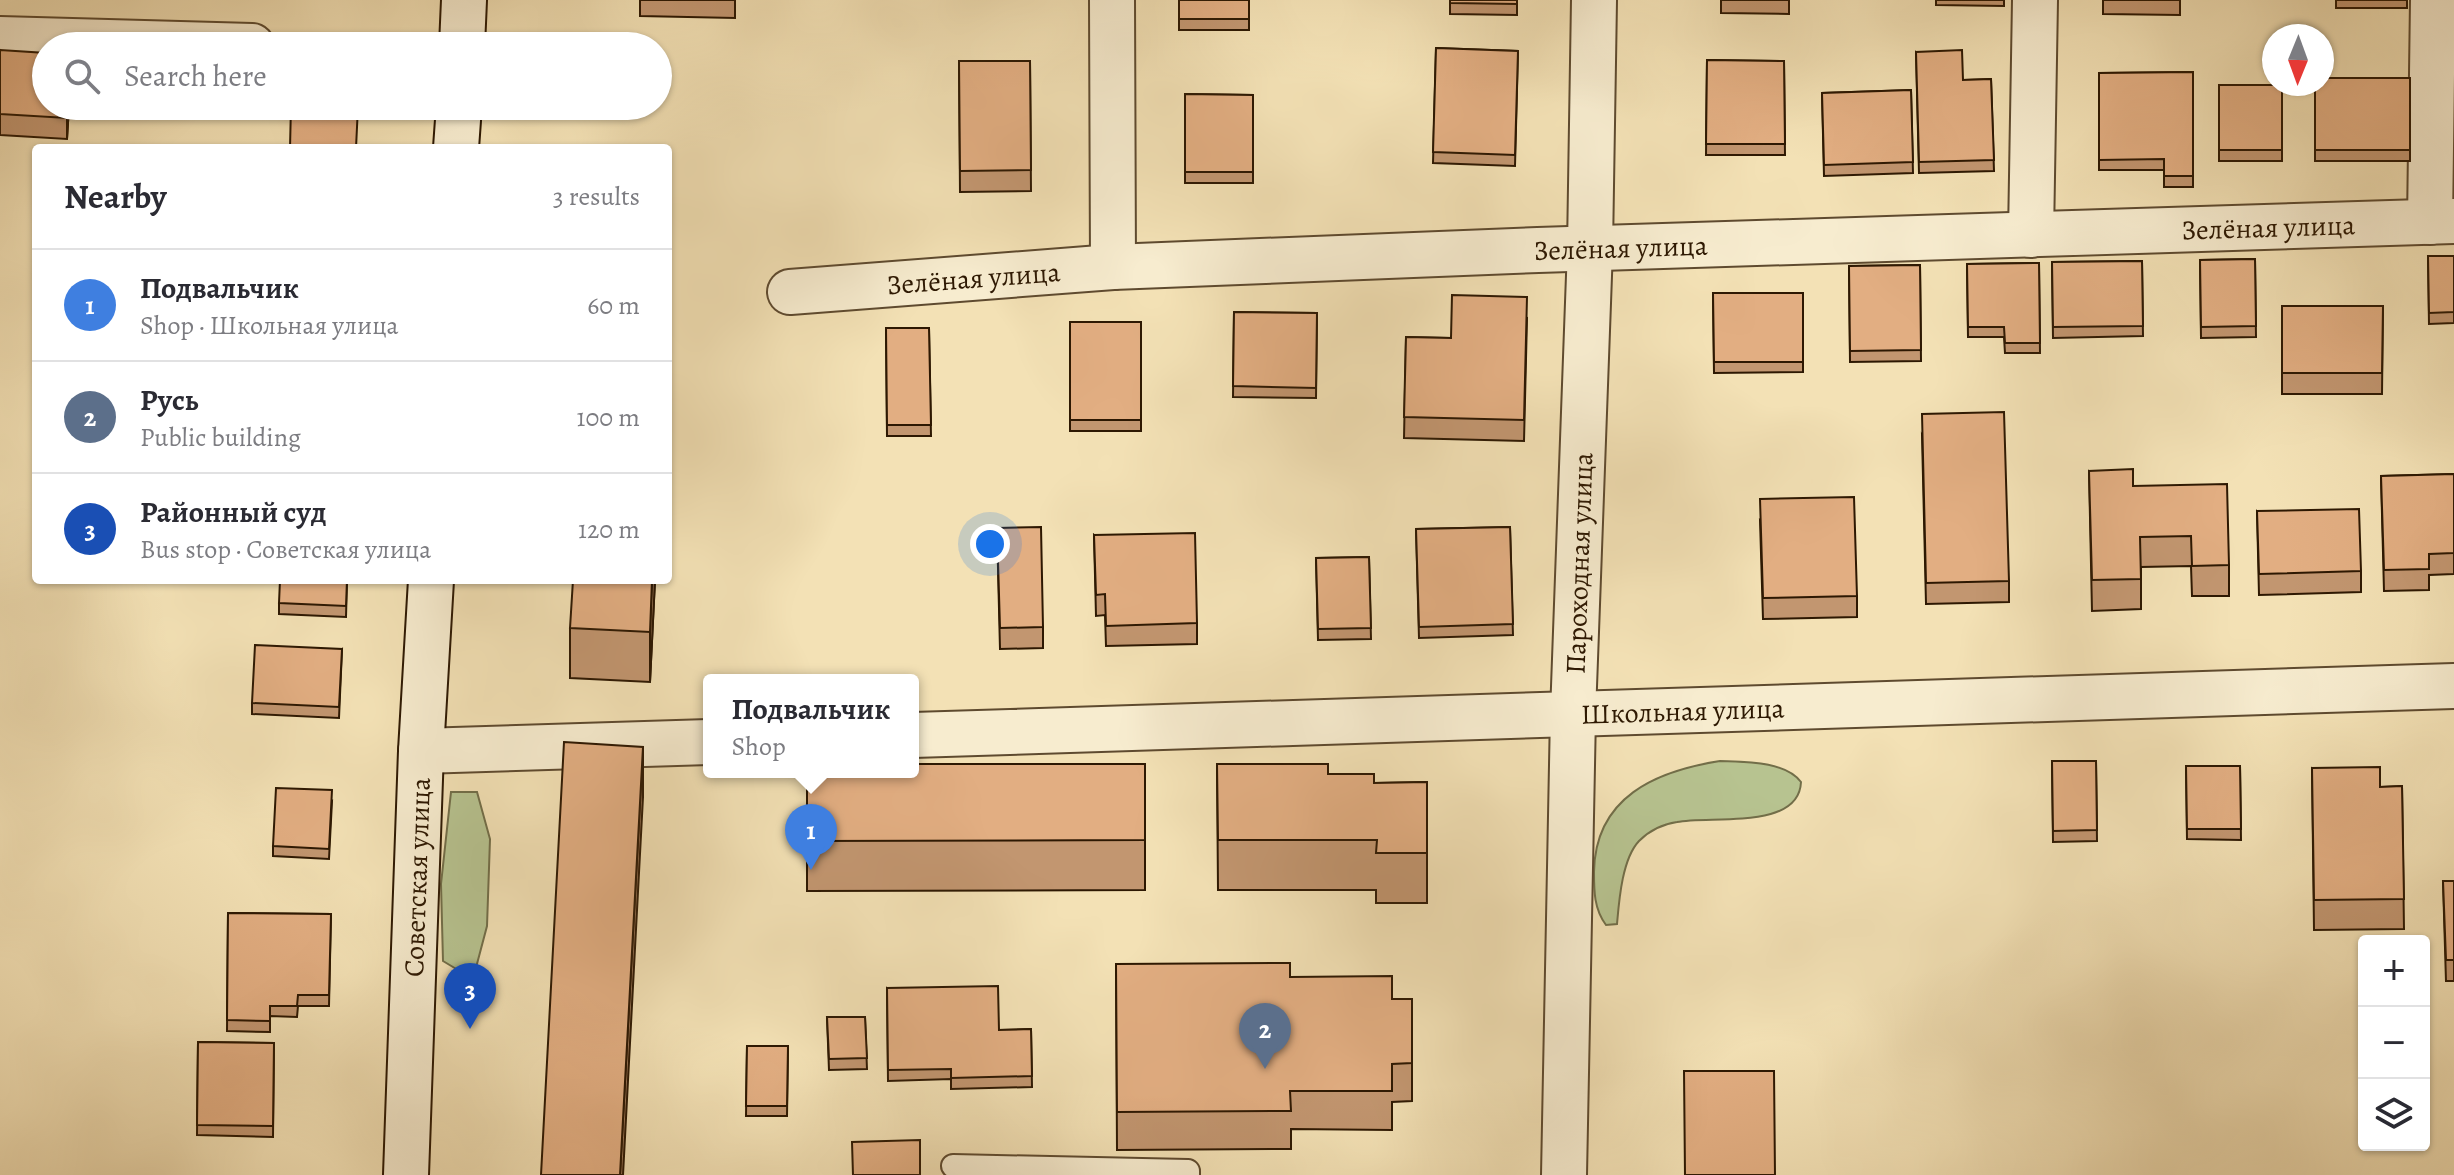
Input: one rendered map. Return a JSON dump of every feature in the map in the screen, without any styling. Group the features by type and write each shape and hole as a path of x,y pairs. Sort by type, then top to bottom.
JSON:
{"street":[{"path":"463,32 464,0"},
{"path":"1112,0 1113,267"},
{"name":"Пароходная улица","path":"1564,1175 1573,714 1590,248 1594,0"},
{"path":"2031,235 2035,0"},
{"path":"2433,0 2442,222"},
{"path":"0,39 32,40"},
{"path":"456,144 458,120"},
{"name":"Зелёная улица","path":"790,292 1113,267 1590,248 2442,222"},
{"name":"Советская улица","path":"406,1175 421,751 431,584"},
{"name":"Школьная улица","path":"919,735 2454,686"},
{"path":"421,751 703,742"}],"lane":[{"path":"953,1166 1188,1171 1188,1175"}],"green space":[{"path":"1720,761 1764,764 1785,770 1801,782 1796,798 1785,808 1770,814 1677,822 1647,834 1629,858 1622,881 1617,924 1606,925 1597,906 1594,872 1597,846 1605,824 1633,792 1652,781 1673,772"},
{"path":"451,792 477,792 490,839 487,926 473,979 443,961 441,884"}],"building":[{"path":"1179,0 1249,0 1249,19 1179,19"},
{"path":"1450,0 1517,0 1517,4 1450,3"},
{"path":"1436,48 1518,51 1515,155 1433,152"},
{"path":"0,50 32,52 32,116 0,114"},
{"path":"1962,50 1963,80 1991,79 1994,160 1919,162 1916,52"},
{"path":"1707,60 1784,61 1785,144 1706,144"},
{"path":"959,61 1030,61 1031,170 960,171"},
{"path":"2193,72 2193,176 2164,176 2164,159 2099,160 2099,73"},
{"path":"2334,78 2410,78 2410,150 2315,150 2315,96 2334,96"},
{"path":"2219,85 2262,85 2262,96 2282,96 2282,150 2219,150"},
{"path":"1911,90 1913,162 1824,165 1822,93"},
{"path":"1185,94 1253,95 1253,172 1185,172"},
{"path":"291,120 357,120 356,144 290,144"},
{"path":"2428,256 2454,256 2454,312 2429,313"},
{"path":"2255,259 2256,326 2201,327 2200,260"},
{"path":"2142,261 2143,326 2053,327 2052,262"},
{"path":"2039,263 2040,343 2005,343 2004,327 1968,327 1967,264"},
{"path":"1920,265 1921,350 1850,351 1849,266"},
{"path":"1713,293 1803,293 1803,362 1714,362"},
{"path":"1452,295 1527,297 1524,420 1404,417 1406,337 1451,338"},
{"path":"2282,306 2383,306 2382,373 2282,373"},
{"path":"1234,312 1317,313 1316,388 1233,386"},
{"path":"1070,322 1141,322 1141,420 1070,420"},
{"path":"886,328 929,328 931,425 887,425"},
{"path":"2004,412 2009,581 1926,583 1922,414"},
{"path":"2133,469 2133,486 2227,484 2229,565 2192,566 2191,536 2140,537 2141,579 2092,580 2089,471"},
{"path":"2454,474 2454,553 2429,554 2429,569 2384,570 2381,476"},
{"path":"1854,497 1857,596 1763,598 1760,499"},
{"path":"2359,509 2361,571 2259,574 2257,511"},
{"path":"1041,527 1043,627 1000,628 997,528"},
{"path":"1510,527 1513,624 1419,627 1416,529"},
{"path":"1195,533 1197,623 1106,626 1105,594 1096,595 1094,535"},
{"path":"1369,557 1371,628 1318,629 1316,558"},
{"path":"280,584 347,584 346,606 279,603"},
{"path":"573,584 652,584 650,632 570,628"},
{"path":"255,645 342,649 339,707 252,703"},
{"path":"564,742 643,747 620,1175 541,1175"},
{"path":"2052,761 2096,761 2097,830 2053,831"},
{"path":"919,764 1145,764 1145,840 807,841 807,778 919,778"},
{"path":"1217,764 1328,764 1328,774 1374,774 1374,783 1427,782 1427,853 1376,853 1377,840 1218,840"},
{"path":"2186,766 2240,766 2241,829 2187,829"},
{"path":"2380,767 2380,787 2402,786 2404,899 2314,900 2312,768"},
{"path":"276,788 332,790 329,849 273,846"},
{"path":"2443,881 2454,881 2454,960 2446,960"},
{"path":"228,913 331,914 329,995 298,995 297,1006 270,1006 270,1021 227,1020"},
{"path":"1290,963 1290,977 1392,976 1392,999 1412,999 1412,1063 1392,1064 1392,1091 1290,1091 1291,1111 1117,1112 1116,964"},
{"path":"998,986 999,1030 1031,1029 1032,1076 951,1078 951,1069 888,1070 887,988"},
{"path":"827,1017 865,1017 867,1058 829,1059"},
{"path":"198,1042 274,1043 273,1126 197,1125"},
{"path":"747,1046 788,1046 787,1106 746,1106"},
{"path":"1684,1071 1774,1071 1775,1175 1685,1175"},
{"path":"920,1140 920,1175 853,1175 852,1142"}],"place":[{"name":"Подвальчик","path":"811,870"},
{"name":"Районный суд","path":"470,1029"},
{"name":"Русь","path":"1265,1069"}]}
